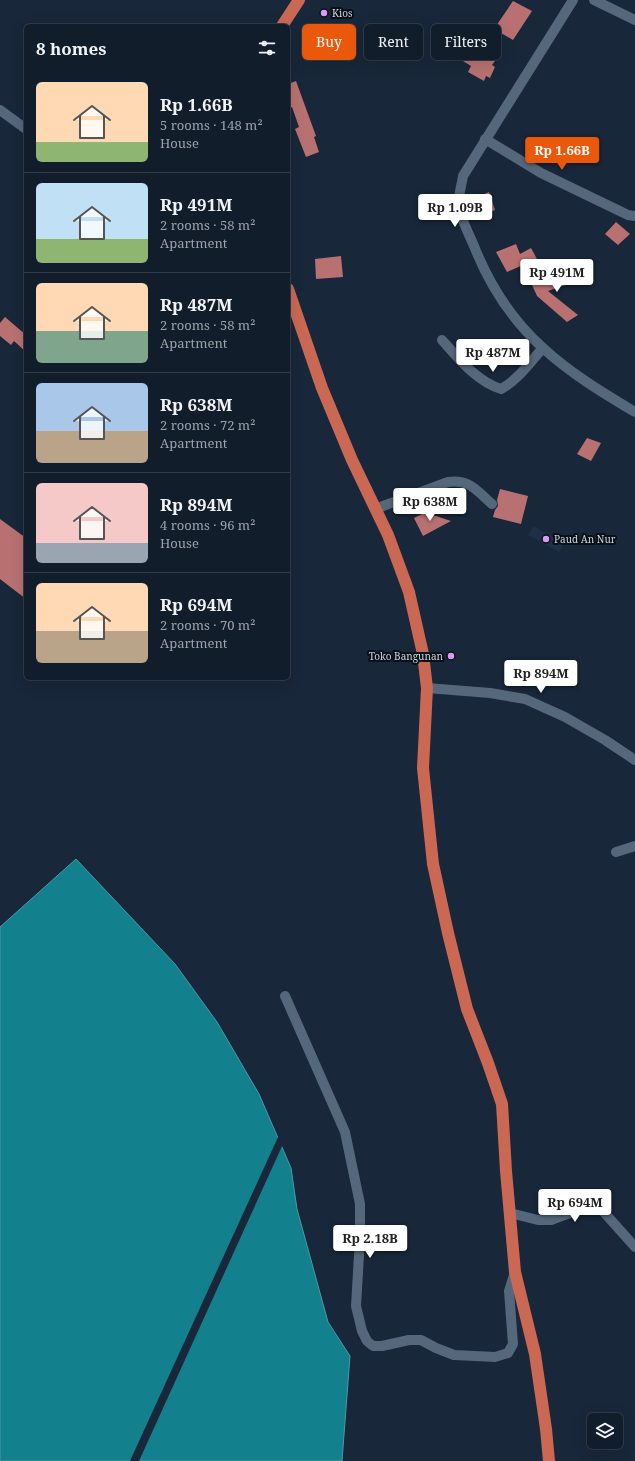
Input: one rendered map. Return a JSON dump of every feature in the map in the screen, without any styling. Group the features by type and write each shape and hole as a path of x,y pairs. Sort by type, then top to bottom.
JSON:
{"highway":[{"path":"283,24 299,0"},
{"path":"290,295 322,388 352,460 388,535 410,592 423,654 427,688 423,768 433,864 467,1009 502,1104 515,1272 535,1354 549,1461"}],"street":[{"path":"573,0 463,176 459,201 463,217 479,258 499,296 512,315 543,348 586,381 635,412"},
{"path":"594,0 635,20"},
{"path":"0,110 24,128"},
{"path":"485,139 541,173 628,215 635,216"},
{"path":"442,340 475,374 494,387 501,389 507,386 522,372 543,348"},
{"path":"376,509 448,482 458,481 469,484 492,504"},
{"path":"427,688 490,693 525,699 565,717 605,740 635,760"},
{"path":"616,852 635,846"},
{"path":"285,996 345,1132 360,1204 360,1238 356,1306 362,1330 367,1341 373,1346 382,1346 409,1340 421,1340 454,1355 495,1356 508,1353 513,1344 509,1291 515,1272"},
{"path":"510,1213 538,1220 550,1220 591,1205 601,1209 635,1247"}],"shaded area":[{"name":"Paud An Nur","path":"533,526 564,543 559,552 528,535"},
{"path":"76,859 175,964 217,1022 259,1094 291,1168 297,1209 328,1322 350,1356 342,1461 0,1461 0,927"}],"pier":[{"path":"279,1135 283,1144 139,1461 130,1461"}],"building":[{"path":"513,1 532,11 513,40 501,33 501,24 497,24"},
{"path":"494,60 492,65 495,67 490,78 486,76 484,81 468,72 471,66 463,61"},
{"path":"296,81 316,136 314,137 319,152 306,157 295,129 299,127 292,107 290,108 290,83"},
{"path":"489,192 495,210 472,219 466,202"},
{"path":"616,222 630,234 618,245 605,234"},
{"path":"516,244 520,254 531,248 537,259 507,272 496,252"},
{"path":"341,256 343,277 316,279 315,259"},
{"path":"575,269 580,280 548,291 578,315 567,322 537,296 532,285"},
{"path":"5,317 24,333 24,350 14,341 11,345 0,336 0,323"},
{"path":"587,438 601,443 591,461 577,454"},
{"path":"500,489 528,496 521,524 493,517 498,506 497,500"},
{"path":"430,510 433,515 451,521 423,536 414,518"},
{"path":"0,519 24,537 24,597 0,579"}],"place":[{"name":"Kios","path":"324,13"},
{"name":"Paud An Nur","path":"546,539"},
{"name":"Toko Bangunan","path":"451,656"}]}
